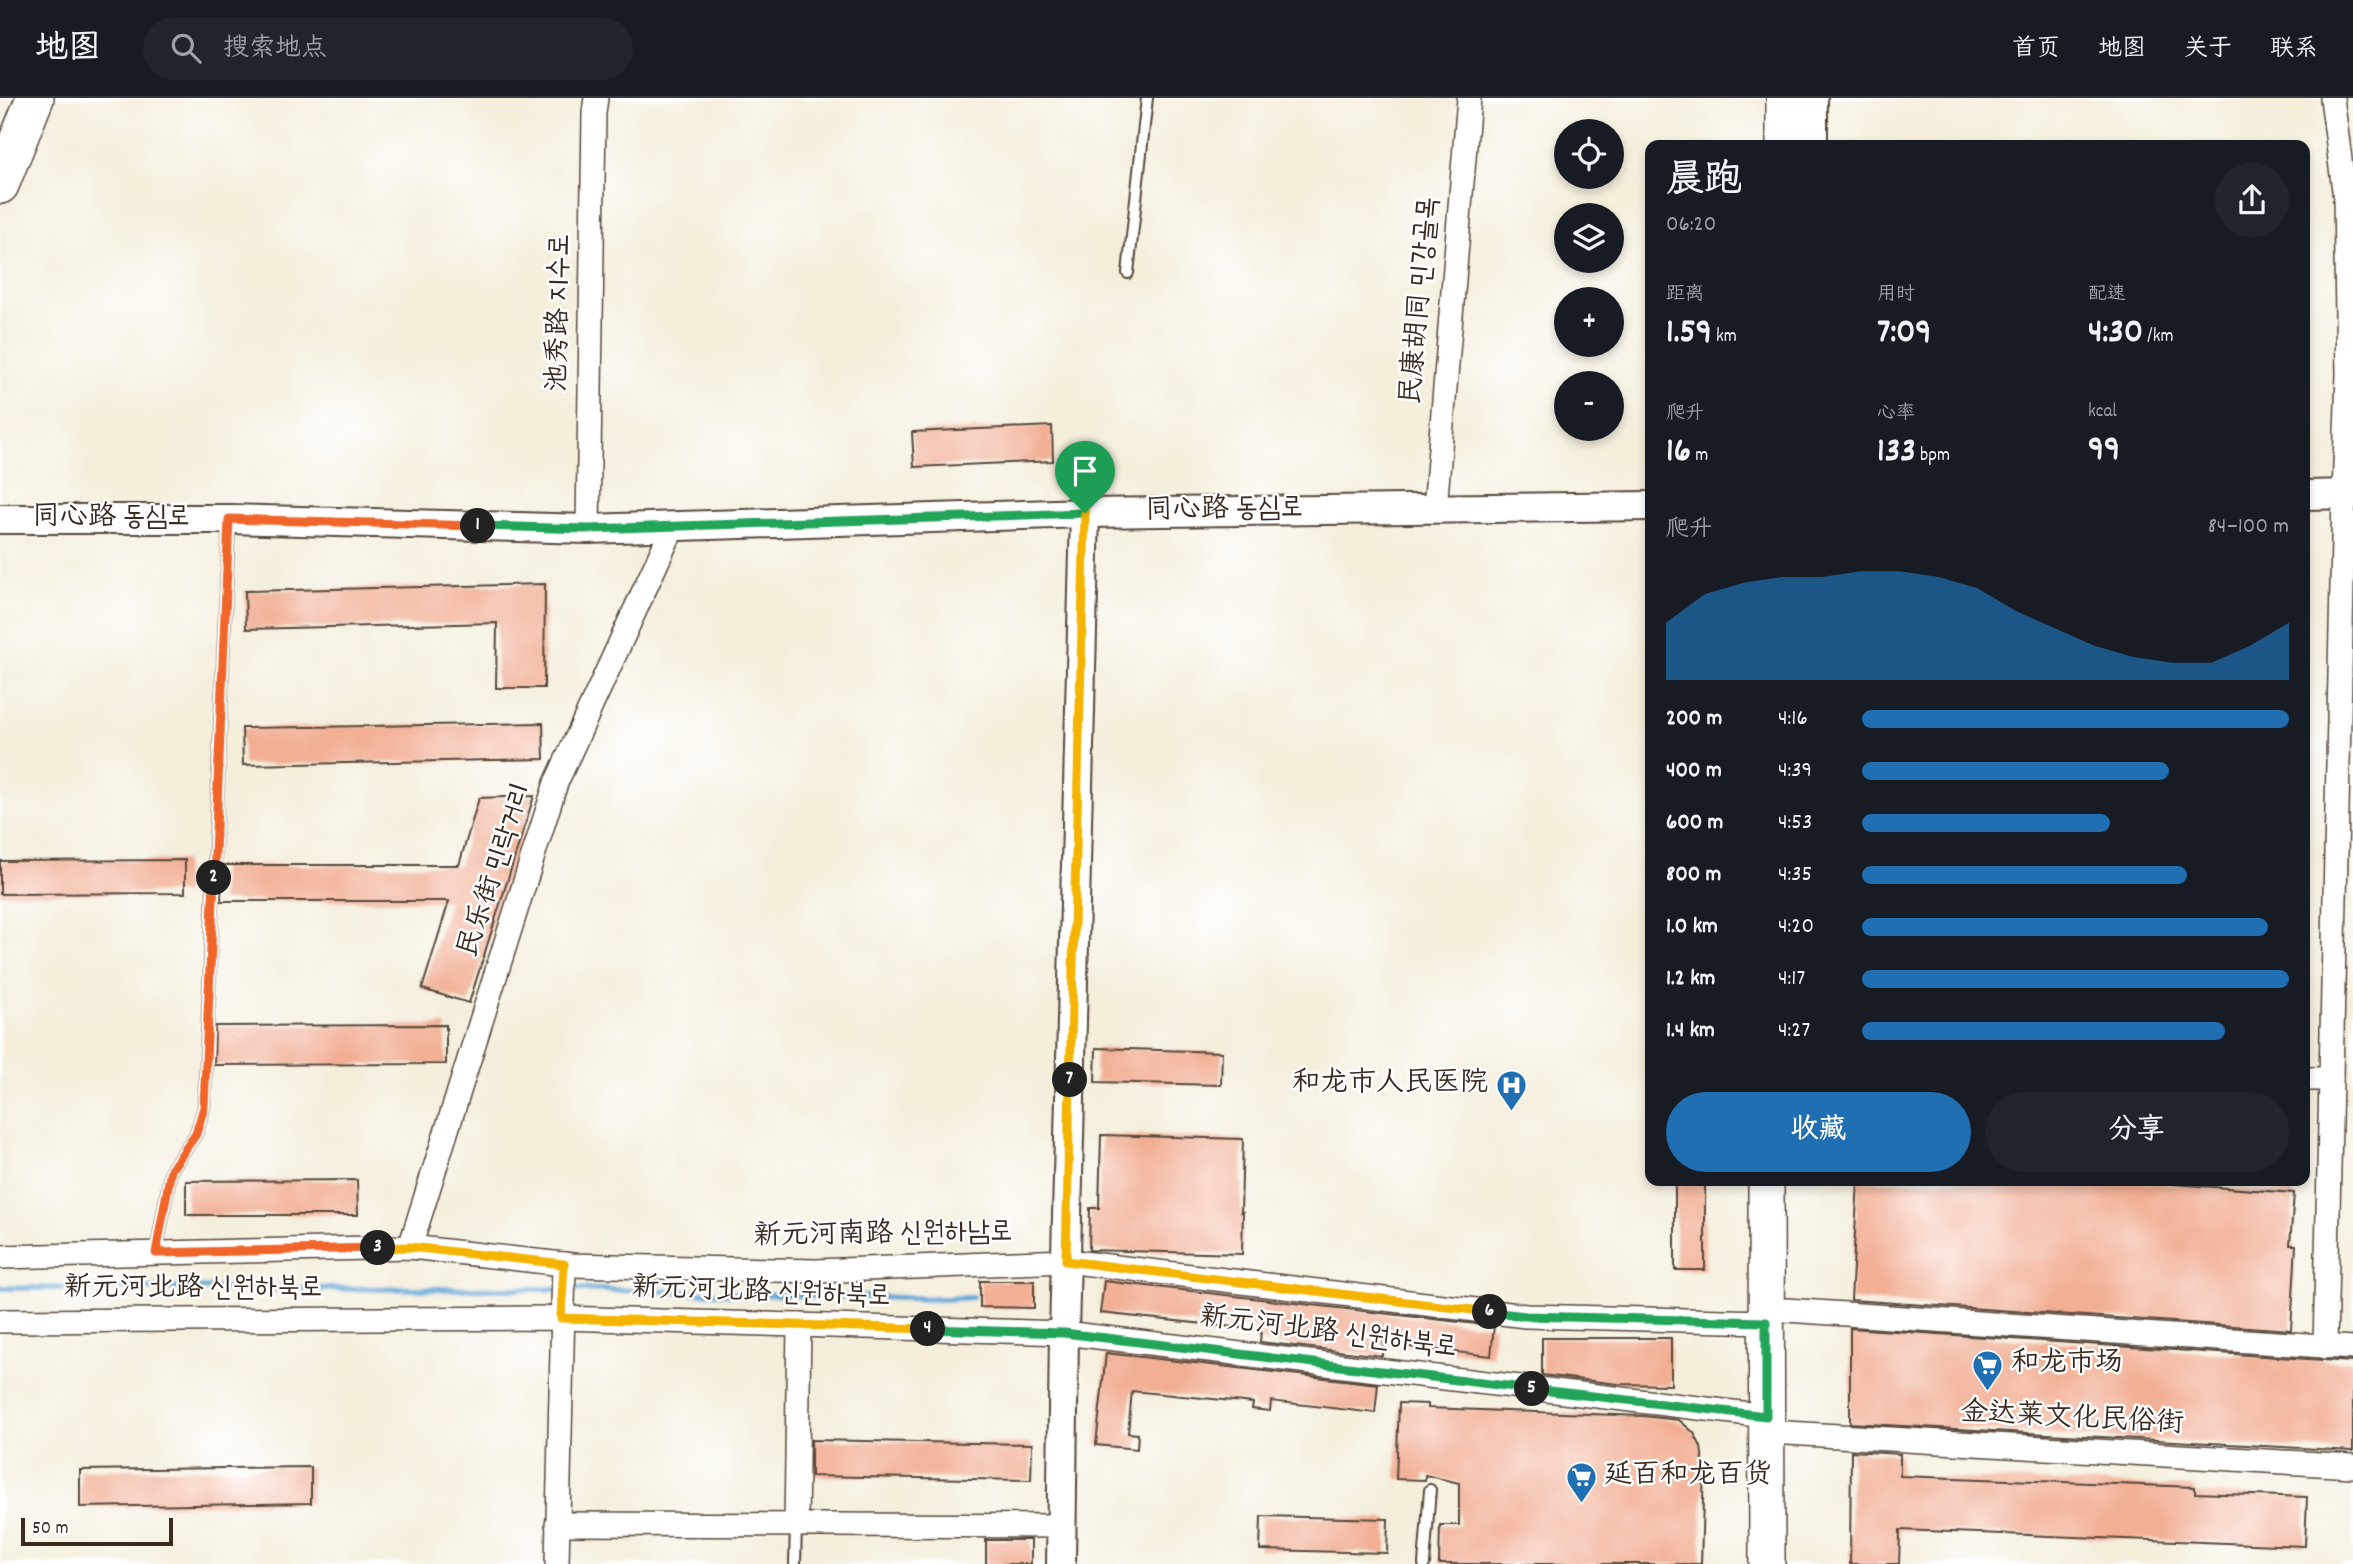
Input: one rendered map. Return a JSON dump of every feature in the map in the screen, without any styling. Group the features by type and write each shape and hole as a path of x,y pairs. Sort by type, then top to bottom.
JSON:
{"highway":[{"path":"0,185 35,98"}],"main road":[{"path":"1764,98 1764,140"},
{"path":"1784,98 1784,140"},
{"path":"1766,1186 1776,1316 1777,1425 1787,1564"},
{"path":"1776,1316 1786,1186"},
{"path":"1767,1564 1777,1425"}],"street":[{"name":"池秀路 지수로","path":"588,529 596,98"},
{"name":"民康胡同 민강골목","path":"1435,509 1469,98"},
{"path":"1813,98 1813,140"},
{"path":"2325,1347 2331,1079 2343,1005 2348,494 2345,198 2332,98"},
{"path":"2310,495 2348,494"},
{"name":"同心路 동심로","path":"0,519 229,519 588,529 1085,513 1645,506"},
{"path":"1061,1564 1064,1333 1085,513"},
{"name":"民乐街 민락거리","path":"410,1247 556,783 674,526"},
{"path":"2310,1079 2331,1079"},
{"name":"新元河南路 신원하남로","path":"0,1257 410,1247 563,1270 817,1271 1066,1261 1526,1316 1776,1316 2353,1348"},
{"path":"556,1564 563,1270"},
{"name":"新元河北路 신원하북로","path":"0,1321 561,1310 799,1325 1064,1333 1777,1425"},
{"path":"796,1525 799,1325"},
{"name":"金达莱文化民俗街","path":"1777,1425 2353,1466"},
{"path":"557,1524 1061,1526"}],"lane":[{"path":"1128,273 1147,98"},
{"path":"156,1253 171,1170 196,1134 204,1107 229,519"},
{"path":"1424,1564 1430,1489"},
{"path":"795,1564 796,1525"}],"building":[{"path":"1052,426 1053,461 914,467 912,432"},
{"path":"545,584 544,688 496,688 497,623 246,629 245,591"},
{"path":"543,723 544,759 243,765 242,728"},
{"path":"534,796 469,1003 422,989 449,901 221,901 222,865 459,865 479,798"},
{"path":"185,860 185,893 0,894 0,861"},
{"path":"446,1025 446,1064 214,1065 215,1026"},
{"path":"1096,1048 1222,1052 1221,1085 1095,1082"},
{"path":"1101,1135 1243,1139 1242,1254 1089,1250 1090,1208 1099,1208"},
{"path":"357,1180 358,1215 186,1215 186,1181"},
{"path":"1675,1186 1705,1186 1705,1270 1675,1270"},
{"path":"1858,1186 2200,1186 2294,1193 2290,1245 2296,1245 2291,1330 1851,1300"},
{"path":"980,1281 1034,1281 1034,1308 980,1307"},
{"path":"1104,1281 1494,1326 1491,1356 1383,1344 1382,1356 1260,1342 1261,1330 1100,1313"},
{"path":"1850,1328 2353,1362 2353,1451 1850,1423"},
{"path":"1542,1338 1671,1338 1671,1385 1618,1384 1542,1375"},
{"path":"1106,1353 1378,1384 1375,1413 1271,1401 1270,1411 1252,1409 1253,1403 1132,1391 1128,1433 1138,1434 1137,1449 1096,1445"},
{"name":"延百和龙百货","path":"1399,1403 1428,1404 1428,1408 1643,1416 1679,1420 1694,1433 1701,1447 1704,1468 1701,1564 1439,1564 1440,1525 1459,1525 1459,1483 1425,1475 1425,1480 1396,1479"},
{"path":"811,1440 1032,1444 1031,1480 811,1476"},
{"path":"1851,1451 1900,1454 1900,1476 2195,1487 2195,1493 2307,1497 2305,1546 1900,1530 1899,1564 1850,1564"},
{"path":"311,1467 311,1503 80,1507 80,1470"},
{"path":"1261,1516 1388,1519 1387,1553 1260,1550"},
{"path":"986,1540 1031,1540 1031,1564 986,1564"}],"waterway":[{"path":"0,1288 558,1289"},
{"path":"569,1289 945,1299 972,1297"}],"place":[{"name":"和龙市人民医院","path":"1511,1112"},
{"name":"和龙市场","path":"1988,1392"},
{"name":"延百和龙百货","path":"1581,1504"}],"route":[{"path":"1085,513 1066,1261 1526,1316 1766,1322 1766,1416 1064,1333 561,1318 564,1264 410,1247 156,1253 171,1170 196,1134 204,1107 229,519 588,529 1085,513"}]}
